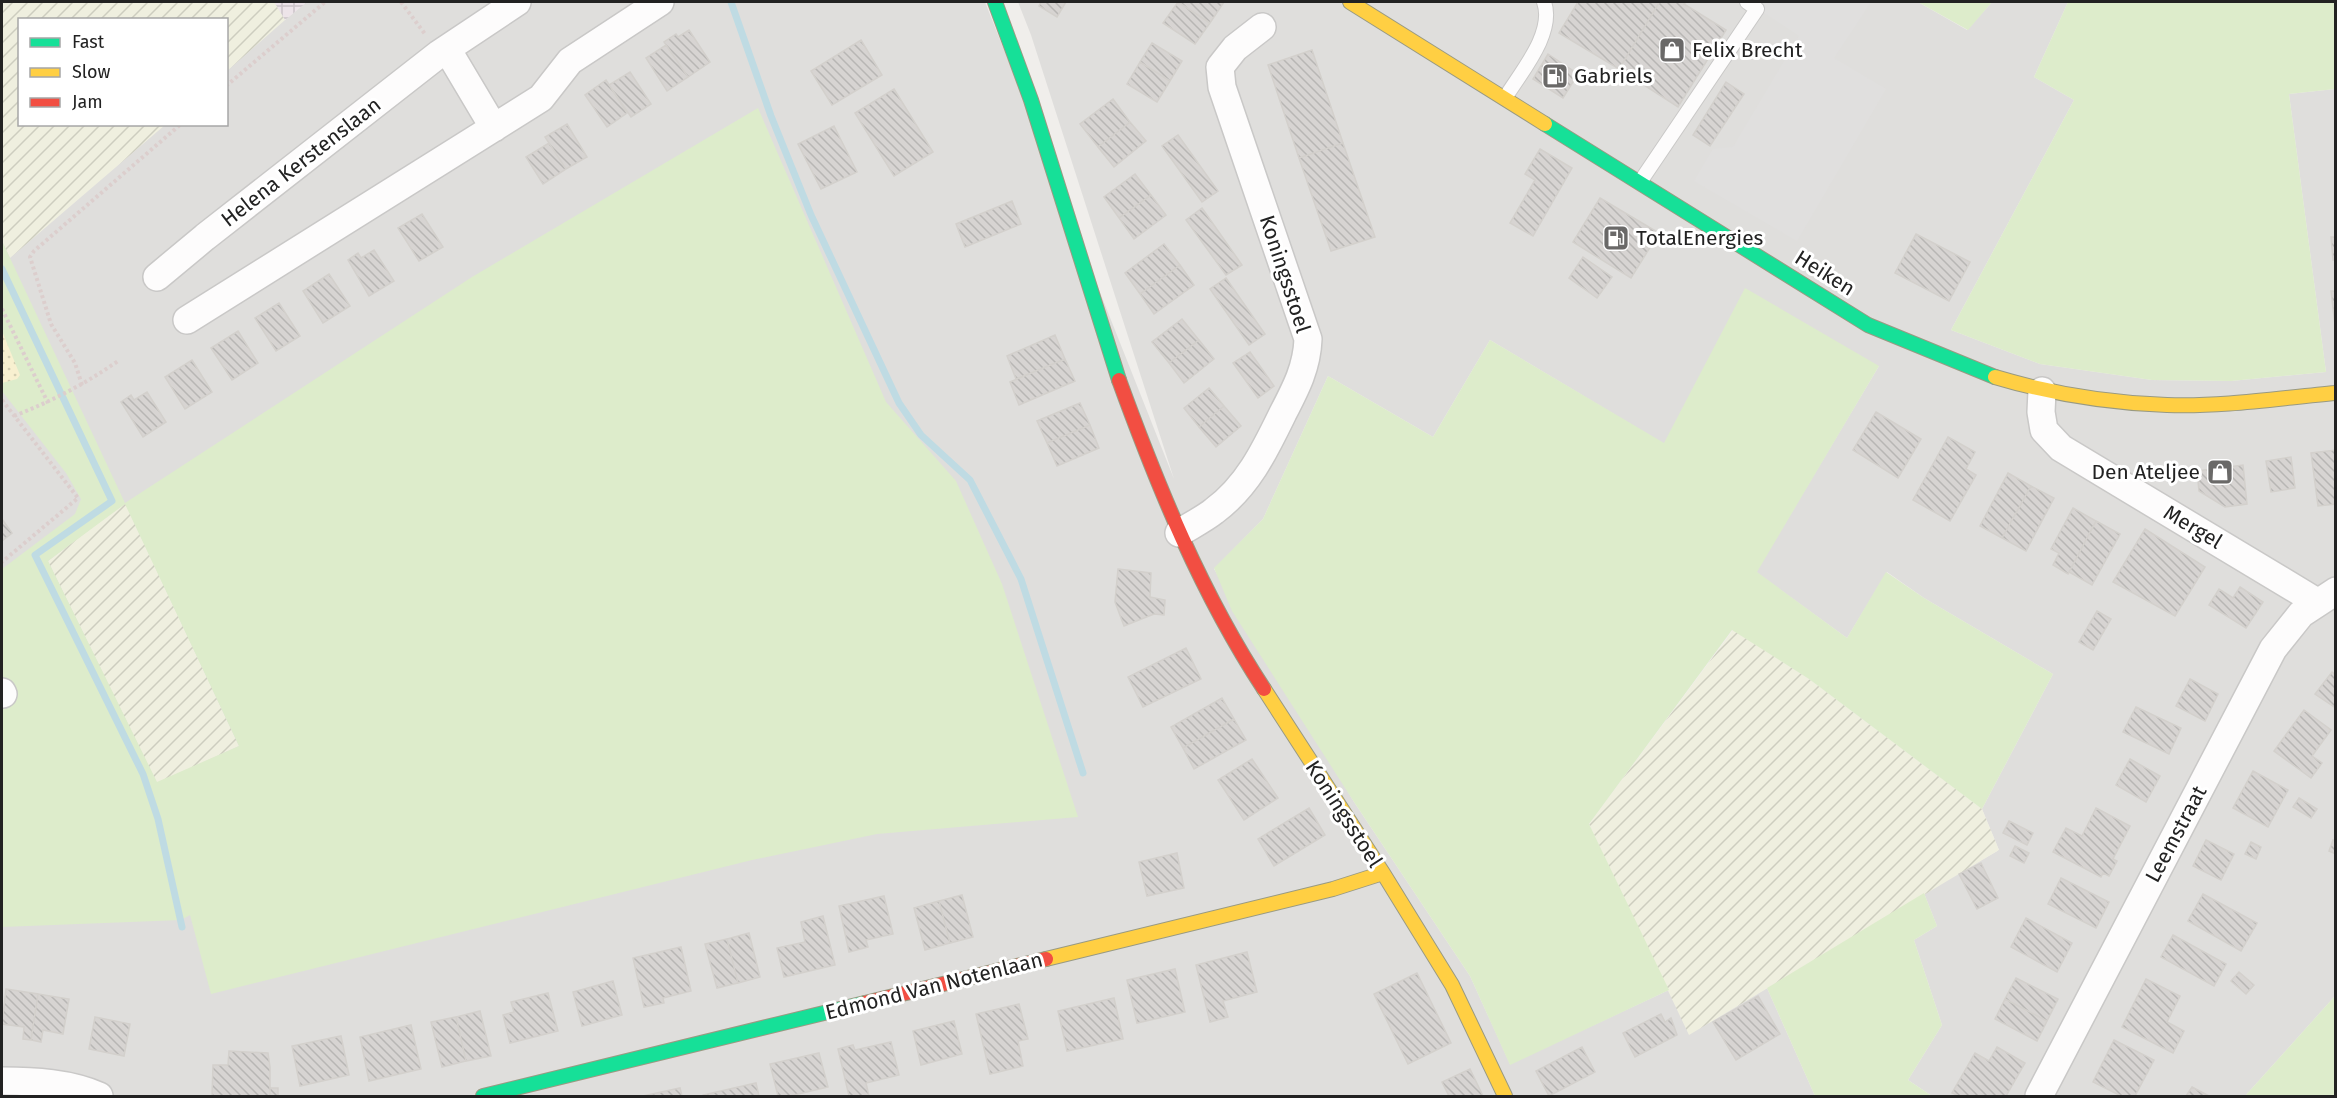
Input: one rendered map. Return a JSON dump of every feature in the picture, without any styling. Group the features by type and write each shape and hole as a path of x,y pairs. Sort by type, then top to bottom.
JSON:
{"street":[{"name":"Helena Kerstenslaan","path":"157,277 214,229 443,52 517,2"},
{"path":"188,320 541,98 570,61 660,2"},
{"name":"Koningsstoel","path":"995,2 1031,100 1115,369 1179,533 1216,612 1452,985 1505,1096"},
{"name":"Heiken","path":"1350,2 1868,325 1985,374 2042,391 2110,401 2168,405 2234,403 2336,393"},
{"name":"Koningsstoel","path":"1179,533 1215,511 1241,485 1259,462 1302,375 1307,356 1308,339 1222,87 1220,67 1235,48 1262,27"},
{"path":"443,52 494,128"},
{"name":"Mergel","path":"2042,391 2041,412 2044,430 2061,448 2326,597"},
{"name":"Leemstraat","path":"2039,1096 2273,649 2301,614 2326,597"},
{"name":"Edmond Van Notenlaan","path":"483,1096 1333,889 1383,873"},
{"path":"2,1081 27,1081 73,1088 99,1096"}],"lane":[{"path":"1505,98 1545,32 1548,12 1544,2"},
{"path":"1640,182 1757,9 1747,2"}],"path":[{"path":"228,84 325,2"},
{"path":"401,2 443,52"},
{"path":"82,385 75,363 51,324 30,257 34,251 180,126"},
{"path":"2,309 48,403"},
{"path":"14,416 48,403 82,385 118,361"},
{"path":"2,400 78,498 2,562"}],"shaded area":[{"path":"2,2 274,2 285,20 306,2 985,2 1174,479 1031,35 1018,2 1918,2 1967,30 1992,2 2068,2 2034,77 2074,100 1951,330 2040,364 2152,380 2231,381 2326,372 2289,94 2335,89 2335,996 2245,1096 1932,1096 1908,1080 1942,1025 1914,940 1937,926 1924,893 1999,850 1982,809 2053,674 1924,598 1887,572 1847,638 1756,572 1879,366 1664,444 1490,340 1433,437 1328,376 1263,519 1214,569 1354,802 1470,976 1510,1064 1669,990 1689,1034 1767,988 1815,1096 2,1096"},
{"path":"274,2 307,2 285,20"},
{"path":"1765,2 1871,2 1834,58 1886,89 1797,241 1694,181 1713,149 1733,147 1799,36 1760,10"}],"green space":[{"path":"2,2 274,2 285,20 228,70 228,18 18,18 18,126 164,126 10,258 2,241"},
{"path":"1918,2 1992,2 1968,30"},
{"path":"2068,2 2335,2 2335,89 2289,94 2326,372 2231,381 2152,380 2040,364 1951,330 2074,100 2034,77"},
{"path":"758,108 886,402 956,481 1002,584 1078,817 877,834 752,860 211,994 190,915 181,920 2,927 2,701 14,692 2,675 2,569 75,514 81,499 66,473 2,391 2,241 125,503 472,277","holes":["125,504 239,746 157,782 48,561"]},
{"path":"1745,288 1879,366 1757,572 1847,638 1886,572 1924,598 2053,674 1982,809 1809,679 1732,630 1589,824 1669,990 1510,1065 1470,976 1354,802 1232,611 1214,568 1263,519 1328,376 1433,437 1490,340 1664,443"},
{"path":"125,503 239,746 157,783 48,561"},
{"path":"1733,630 1809,679 1982,809 1999,850 1689,1035 1589,824"},
{"path":"1924,893 1937,926 1914,940 1942,1025 1908,1080 1932,1096 1815,1096 1767,988"},
{"path":"2335,996 2335,1096 2245,1096"}],"sand":[{"path":"2,331 20,375 17,379 2,383"}],"building":[{"path":"1041,2 1066,2 1057,17 1039,6"},
{"path":"1178,2 1210,23 1195,44 1163,23"},
{"path":"1178,2 1224,2 1210,23"},
{"path":"1578,2 1659,3 1619,69 1559,33"},
{"name":"Felix Brecht","path":"1656,2 1686,2 1684,4 1726,30 1678,107 1619,69 1659,3"},
{"path":"689,30 710,62 688,77 664,42 676,34 678,37"},
{"path":"861,40 882,75 832,105 811,71"},
{"path":"1152,43 1182,61 1170,81 1140,62"},
{"path":"666,45 688,77 667,91 646,58"},
{"path":"1312,50 1343,143 1299,158 1268,65"},
{"name":"Gabriels","path":"1548,54 1578,74 1563,98 1533,79"},
{"path":"1140,62 1170,81 1157,102 1127,84"},
{"path":"630,72 651,104 631,117 609,85"},
{"path":"606,80 627,113 607,127 585,95"},
{"path":"1726,82 1744,94 1710,146 1693,135"},
{"path":"894,89 933,152 894,176 855,113"},
{"path":"1113,99 1130,122 1098,147 1080,124"},
{"path":"1130,122 1146,141 1114,167 1098,147"},
{"path":"567,124 587,157 566,169 545,137"},
{"path":"834,126 857,172 821,189 798,144"},
{"path":"1178,135 1218,191 1202,202 1162,146"},
{"path":"549,143 566,169 543,184 526,157"},
{"path":"1343,143 1375,237 1331,251 1299,158"},
{"path":"1540,149 1572,168 1533,236 1510,223 1535,180 1525,174"},
{"path":"1135,174 1151,195 1119,218 1104,197"},
{"path":"1151,195 1166,215 1134,239 1119,218"},
{"name":"TotalEnergies","path":"1600,198 1659,233 1631,278 1573,242"},
{"path":"1012,201 1021,224 965,247 956,224"},
{"path":"1202,208 1242,265 1226,275 1186,220"},
{"path":"422,214 443,247 419,261 398,228"},
{"path":"1916,234 1970,262 1949,301 1895,273"},
{"path":"2331,237 2336,237 2336,260 2333,260"},
{"path":"1164,244 1180,265 1140,294 1125,273"},
{"path":"374,250 394,281 369,296 348,260 358,253 361,258"},
{"path":"1583,257 1612,277 1597,298 1569,278"},
{"path":"1180,265 1194,285 1154,314 1140,294"},
{"path":"329,274 350,306 323,323 303,291"},
{"path":"1226,278 1265,334 1249,345 1210,289"},
{"path":"2331,291 2336,291 2336,325 2335,325"},
{"path":"279,303 300,336 276,351 255,318"},
{"path":"1182,319 1199,340 1169,363 1152,342"},
{"path":"238,331 258,363 232,380 211,348"},
{"path":"1055,335 1065,359 1016,379 1007,356"},
{"path":"1199,340 1214,359 1184,383 1169,363"},
{"path":"1250,352 1274,386 1258,398 1233,363"},
{"path":"1065,359 1075,381 1019,405 1010,382"},
{"path":"192,360 212,392 185,409 165,377"},
{"path":"1209,388 1224,406 1199,427 1184,408"},
{"path":"147,392 166,422 143,437 121,402 131,395 134,400"},
{"path":"1080,403 1090,425 1047,443 1037,421"},
{"path":"1224,406 1241,426 1216,447 1199,427"},
{"path":"1876,412 1921,439 1898,478 1853,450"},
{"path":"1090,425 1099,448 1057,466 1047,443"},
{"path":"1948,437 1975,452 1966,469 1976,475 1950,521 1913,500"},
{"path":"2336,450 2336,504 2318,506 2311,453"},
{"path":"2291,457 2295,488 2271,492 2266,461"},
{"path":"2243,465 2247,504 2225,507 2199,491 2197,471"},
{"path":"2008,473 2031,486 2002,538 1980,526"},
{"path":"2031,486 2054,498 2026,551 2002,538"},
{"path":"2073,508 2096,521 2068,574 2053,565 2059,553 2051,549"},
{"path":"2,519 12,533 2,541"},
{"path":"2096,521 2120,534 2092,585 2069,572"},
{"path":"2145,529 2205,567 2175,616 2113,582"},
{"path":"1118,569 1151,573 1150,597 1165,600 1164,615 1154,614 1124,626 1115,602"},
{"path":"2240,587 2263,602 2246,628 2209,605 2219,589 2233,598"},
{"path":"2097,611 2111,619 2093,650 2079,642"},
{"path":"1186,648 1201,679 1143,707 1128,677"},
{"path":"2332,672 2336,675 2336,708 2315,694"},
{"path":"2190,679 2218,694 2205,721 2176,706"},
{"path":"1222,698 1234,719 1183,748 1171,727"},
{"path":"2136,707 2181,728 2169,754 2123,732"},
{"path":"2304,710 2331,730 2312,756 2322,763 2311,778 2274,751"},
{"path":"1234,719 1246,740 1194,769 1183,748"},
{"path":"1252,759 1278,798 1244,820 1218,780"},
{"path":"2130,759 2160,776 2146,802 2116,785"},
{"path":"2253,771 2288,790 2268,827 2233,808"},
{"path":"2299,798 2317,809 2311,818 2293,807"},
{"path":"1309,808 1325,835 1274,866 1258,839"},
{"path":"2096,808 2130,826 2113,859 2117,861 2109,876 2103,873 2101,877 2053,852 2066,828 2082,836"},
{"path":"2009,821 2033,833 2027,845 2003,833"},
{"path":"2206,840 2234,854 2221,880 2193,866"},
{"path":"2333,840 2336,841 2336,854 2329,851"},
{"path":"2251,842 2261,847 2256,859 2245,854"},
{"path":"2015,846 2029,853 2024,863 2010,856"},
{"path":"1177,853 1184,888 1147,896 1139,862"},
{"path":"1981,863 1998,898 1977,909 1959,874"},
{"path":"2061,878 2109,902 2096,928 2048,904"},
{"path":"2203,894 2257,923 2241,951 2188,921"},
{"path":"962,895 973,937 950,943 939,901"},
{"path":"884,896 893,934 866,940 868,947 849,952 839,906"},
{"path":"939,901 950,943 925,950 914,908"},
{"path":"823,916 835,965 784,977 777,948 805,942 801,922"},
{"path":"2026,918 2072,943 2057,972 2011,947"},
{"path":"749,933 760,977 738,983 727,939"},
{"path":"2173,935 2226,964 2214,986 2161,957"},
{"path":"727,939 738,983 717,988 705,944"},
{"path":"681,947 691,991 663,998 664,1003 644,1007 633,958"},
{"path":"1247,952 1257,992 1223,1001 1228,1017 1210,1022 1196,965"},
{"path":"1175,969 1185,1012 1137,1023 1127,980"},
{"path":"2239,972 2254,985 2246,994 2231,981"},
{"path":"1417,973 1451,1043 1408,1064 1374,994"},
{"path":"2016,978 2058,999 2047,1021 2005,999"},
{"path":"2146,979 2180,996 2167,1022 2184,1031 2173,1053 2122,1027"},
{"path":"613,981 622,1015 582,1026 573,992"},
{"path":"6,989 38,994 31,1040 23,1039 24,1027 2,1024"},
{"path":"548,993 558,1031 510,1043 503,1015 514,1012 511,1002"},
{"path":"38,994 69,999 63,1034 43,1030 41,1042 31,1040"},
{"path":"1758,996 1780,1034 1736,1060 1713,1022"},
{"path":"1114,998 1123,1039 1067,1051 1058,1011"},
{"path":"2005,999 2047,1021 2037,1041 1995,1019"},
{"path":"1019,1004 1028,1039 1018,1041 1023,1066 990,1074 976,1014"},
{"path":"480,1011 491,1056 466,1061 456,1017"},
{"path":"1661,1014 1665,1022 1671,1018 1677,1035 1635,1057 1623,1033"},
{"path":"95,1017 130,1024 124,1056 89,1049"},
{"path":"456,1017 466,1061 442,1067 431,1022"},
{"path":"954,1021 962,1054 921,1065 913,1031"},
{"path":"411,1025 421,1069 369,1081 360,1037"},
{"path":"341,1036 349,1075 300,1086 292,1046"},
{"path":"2114,1040 2154,1060 2135,1096 2121,1096 2093,1082"},
{"path":"891,1042 899,1075 866,1083 869,1096 849,1096 838,1049 853,1045 855,1050"},
{"path":"1582,1047 1595,1072 1549,1096 1536,1071"},
{"path":"1997,1047 2025,1063 2006,1096 1959,1096 1952,1093 1975,1053 1989,1061"},
{"path":"229,1051 268,1053 270,1096 212,1096 213,1065 228,1065"},
{"path":"819,1053 828,1087 790,1096 778,1096 770,1064"},
{"path":"1470,1069 1483,1096 1449,1096 1442,1082"},
{"path":"756,1083 759,1096 703,1096 703,1095"},
{"path":"2192,1087 2209,1096 2186,1096"},
{"path":"270,1088 278,1088 278,1096 270,1096"},
{"path":"680,1088 682,1096 643,1096"}],"waterway":[{"path":"731,2 771,116 811,215 899,403 921,435 970,480 1021,579 1083,773"},
{"path":"2,269 112,501 35,555 143,774 158,819 182,927"}],"traffic: fast":[{"path":"995,2 1031,100 1119,380"},
{"path":"1545,124 1868,325 1995,377"},
{"path":"483,1096 865,1003"}],"traffic: slow":[{"path":"1350,2 1545,124"},
{"path":"1995,377 2080,397 2167,405 2230,403 2336,393"},
{"path":"1264,689 1383,873 1452,985 1505,1096"},
{"path":"1046,959 1333,889 1383,873"}],"traffic: jam":[{"path":"1119,380 1182,539 1220,615 1264,689"},
{"path":"865,1003 1046,959"}],"place":[{"name":"Felix Brecht","path":"1672,50"},
{"name":"Gabriels","path":"1555,76"},
{"name":"TotalEnergies","path":"1616,238"},
{"name":"Den Ateljee","path":"2220,472"}]}
